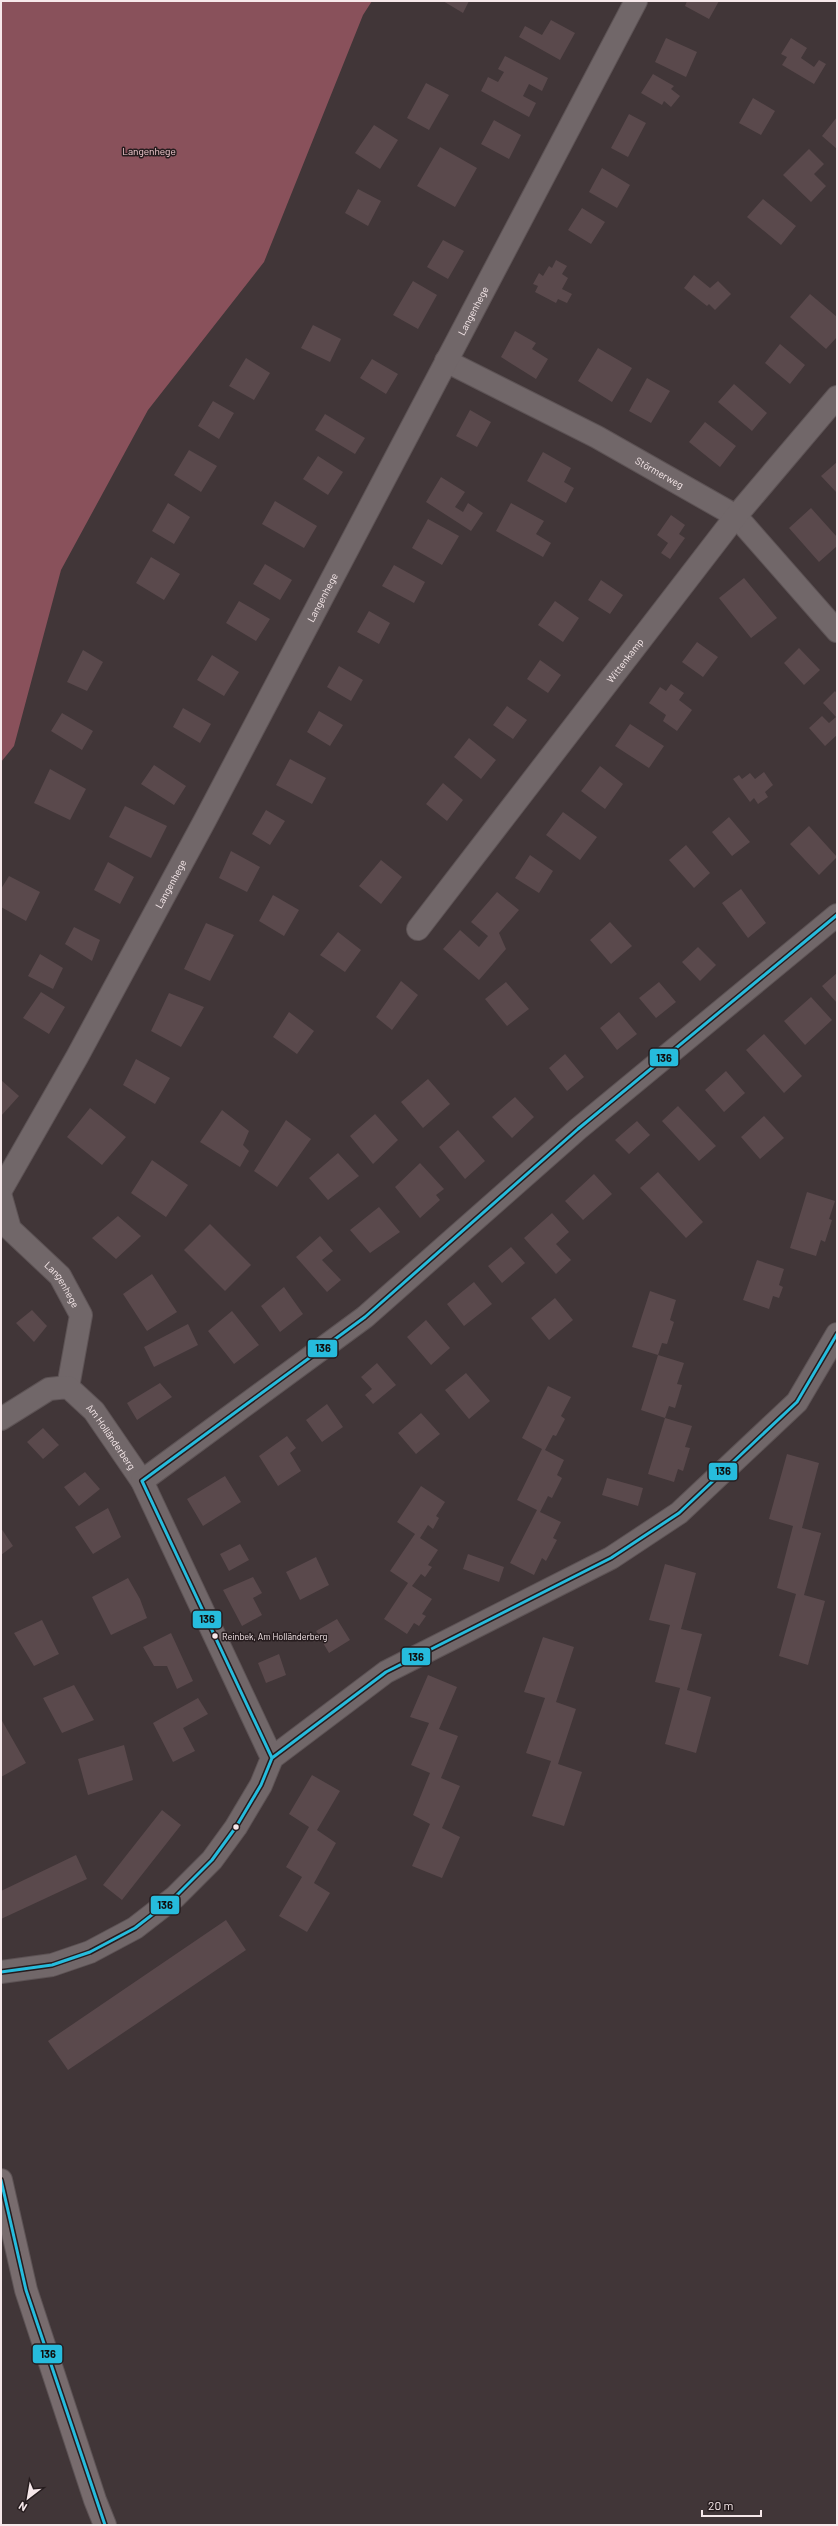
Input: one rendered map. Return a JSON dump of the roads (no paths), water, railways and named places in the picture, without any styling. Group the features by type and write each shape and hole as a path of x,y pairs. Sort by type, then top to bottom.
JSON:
{"main road":[{"path":"1,2180 26,2290 95,2500 105,2525"}],"street":[{"name":"Langenhege","path":"1,1190 77,1057 204,822 636,1"},
{"name":"Störmerweg","path":"446,361 597,436 736,516 837,631"},
{"name":"Wittenkamp","path":"418,929 736,516 837,397"},
{"path":"142,1481 365,1317 578,1129 837,915"},
{"name":"Langenhege","path":"1,1197 10,1229 60,1276 81,1315 68,1387"},
{"path":"1,1972 52,1965 90,1952 135,1928 175,1898 212,1860 236,1827 261,1785 272,1758 386,1672 611,1558 679,1514 797,1402 837,1334"},
{"path":"1,1419 49,1389 68,1387"},
{"name":"Am Holländerberg","path":"68,1387 94,1411 142,1481 272,1758"}],"place":[{"name":"Reinbek, Am Holländerberg","path":"215,1636"}]}
